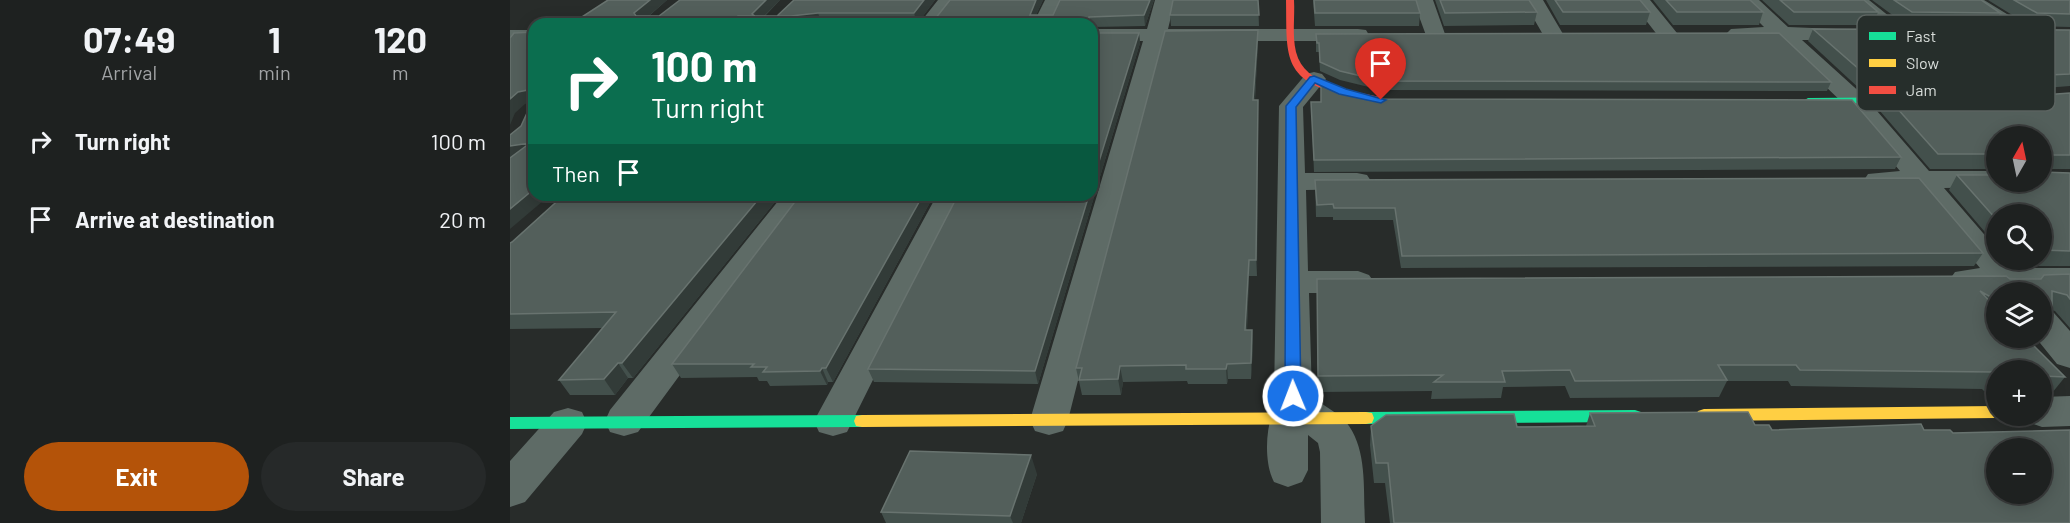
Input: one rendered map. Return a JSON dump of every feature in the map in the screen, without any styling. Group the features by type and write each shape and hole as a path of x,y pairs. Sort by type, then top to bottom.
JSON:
{"street":[{"path":"934,18 948,0"},
{"path":"1046,18 1055,0"},
{"path":"1049,420 1166,0"},
{"path":"1290,0 1294,63 1314,79 1359,97 1391,100"},
{"path":"1423,0 1434,34"},
{"path":"1533,0 1552,34"},
{"path":"1640,0 1666,33"},
{"path":"1748,0 1857,102"},
{"path":"1857,0 1876,15"},
{"path":"1970,0 1994,15"},
{"path":"1643,33 1689,33"},
{"path":"1712,33 1857,34"},
{"path":"1410,34 1458,34"},
{"path":"1528,34 1575,34"},
{"path":"1098,35 1375,35"},
{"path":"510,36 528,36"},
{"path":"1288,470 1302,419 1293,396 1291,106 1314,79"},
{"path":"1797,101 1855,100"},
{"path":"1864,111 2009,282"},
{"path":"1851,180 1986,179"},
{"path":"1292,182 1387,181"},
{"path":"624,421 793,201"},
{"path":"833,420 948,201"},
{"path":"2037,282 2070,278"},
{"path":"1934,279 1986,283"},
{"path":"1291,282 1386,281"},
{"path":"2052,333 2070,355"},
{"path":"2052,412 2070,411"},
{"path":"1686,415 1986,412"},
{"path":"510,423 1650,416"},
{"path":"1302,419 1332,432 1339,445 1343,523"},
{"path":"510,490 568,423"}],"building":[{"path":"608,0 650,0 634,13 636,16 659,16 680,0 766,0 752,14 755,16 736,18 580,18"},
{"path":"794,0 924,0 914,13 818,13 777,16"},
{"path":"950,0 1036,0 1030,15 1053,15 1060,0 1150,0 1144,15 1089,18 936,18"},
{"path":"1173,0 1258,0 1259,15 1170,15"},
{"path":"1314,0 1416,0 1420,13 1315,13"},
{"path":"1440,0 1529,0 1537,12 1445,13"},
{"path":"1555,0 1640,0 1650,12 1563,12"},
{"path":"1666,0 1750,0 1763,12 1677,12"},
{"path":"1780,0 1864,0 1878,12 1794,12"},
{"path":"1894,0 1981,0 2000,13 1912,12"},
{"path":"2014,0 2070,0 2070,14 2037,13"},
{"path":"1813,29 1857,29 1857,67"},
{"path":"1258,30 1253,100 1258,100 1256,260 1249,260 1245,330 1252,330 1251,363 1227,364 1226,369 1186,369 1186,365 1120,366 1118,379 1079,380 1082,368 1076,368 1165,31"},
{"path":"2055,30 2070,30 2070,74 2055,75"},
{"path":"528,32 528,90 518,92 510,99 510,38 514,33"},
{"path":"1098,33 1139,33 1098,165"},
{"path":"1779,33 1831,82 1382,81 1340,71 1320,62 1316,34"},
{"path":"1321,85 1382,99 1852,100 1857,106 1857,111 1861,111 1901,157 1314,160 1311,102 1321,102"},
{"path":"528,90 528,143 510,146 510,135 521,126 527,113"},
{"path":"2070,93 2070,155 2052,155 2052,126 1986,126 1986,154 1938,154 1900,111 2055,111 2055,94"},
{"path":"528,144 528,194 510,209 510,158"},
{"path":"2052,172 2070,173 2070,251 2052,250 2052,204 1986,204 1986,208 1957,175 1986,175 1986,192 2052,192"},
{"path":"1919,178 1983,253 1402,256 1395,208 1334,208 1333,204 1317,205 1315,180"},
{"path":"557,201 757,201 622,363 618,363 604,379 559,380 616,312 510,314 510,243"},
{"path":"795,201 920,201 826,368 820,371 763,372 767,367 751,367 754,364 672,364"},
{"path":"955,201 1087,201 1035,371 868,369"},
{"path":"2070,274 2070,299 2067,295 2052,291 2052,282 1986,282 1986,294 1980,291 1986,297 1986,348 2036,348 2048,360 1986,360 1986,372 1800,370 1796,365 1718,365 1727,380 1575,381 1570,370 1502,371 1505,382 1434,382 1443,375 1318,376 1317,279 2006,276 2010,279 2041,279 2044,275"},
{"path":"2052,364 2065,377 2052,376"},
{"path":"1748,412 1755,425 1769,425 1772,430 1921,424 1924,430 1950,430 1953,433 2070,430 2070,523 1394,523 1388,463 1376,463 1371,426 1386,415 1514,414 1517,427 1595,426 1590,413"},
{"path":"910,451 1031,455 1010,516 881,512"}],"traffic: fast":[{"path":"1808,101 1857,101"},
{"path":"1366,418 1635,416"},
{"path":"510,423 862,421"}],"traffic: slow":[{"path":"1704,415 1986,412"},
{"path":"862,421 1366,418"}],"traffic: jam":[{"path":"1290,0 1292,53 1300,69 1308,77 1330,88 1376,99"}],"route":[{"path":"1293,396 1291,106 1314,79 1343,92 1381,100"}]}
